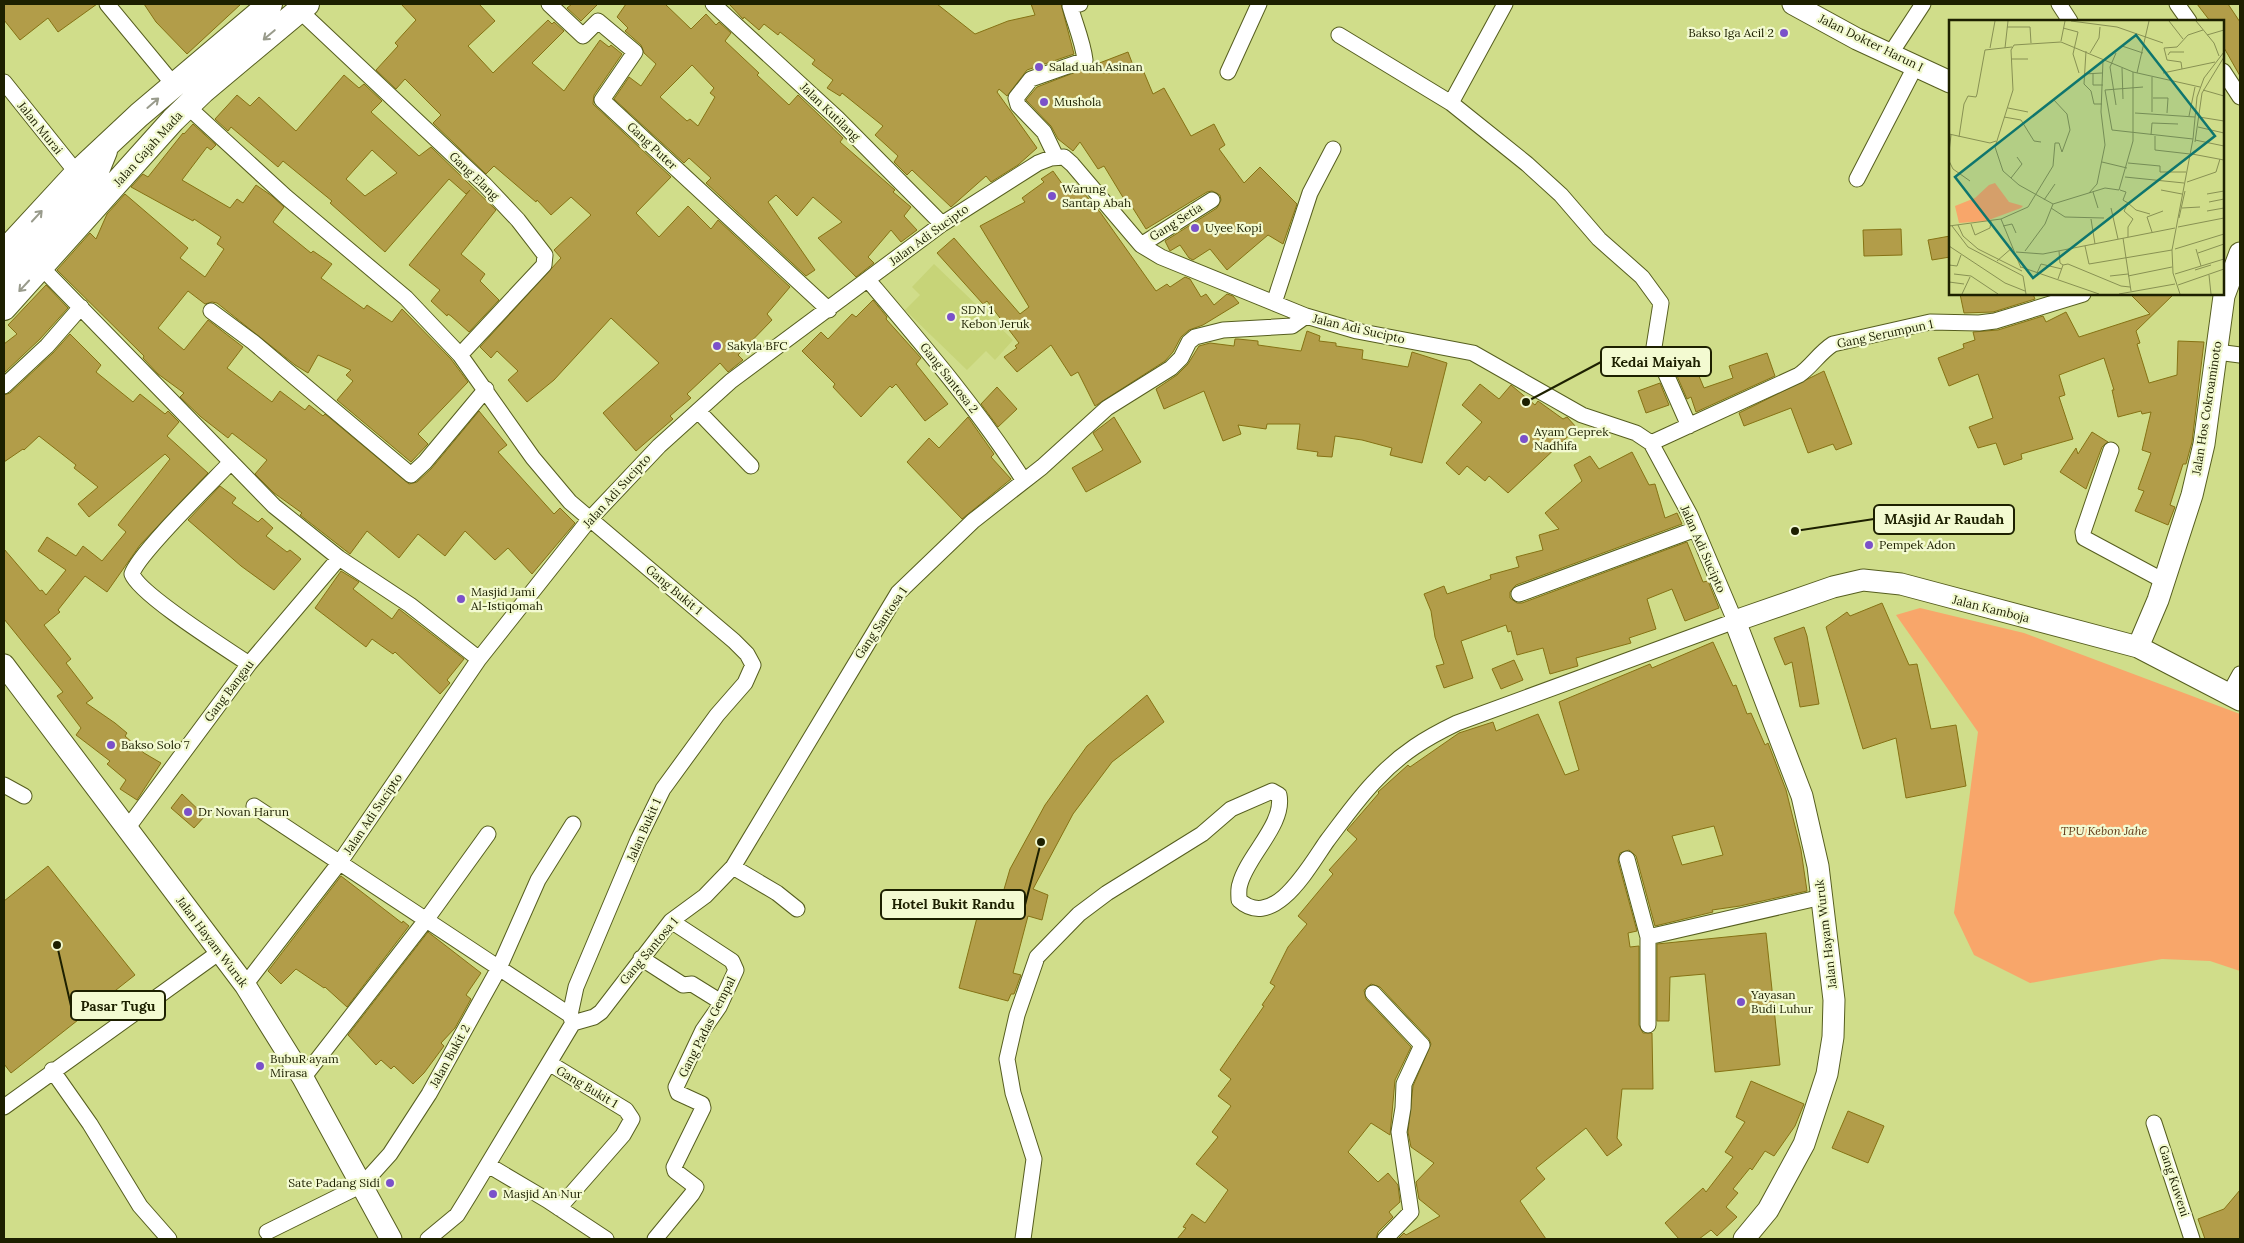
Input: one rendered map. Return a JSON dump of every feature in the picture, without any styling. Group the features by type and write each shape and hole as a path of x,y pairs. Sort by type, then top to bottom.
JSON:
{"main road":[{"name":"Jalan Gajah Mada","path":"6,244 84,183 106,146 174,85 270,4"},
{"name":"Jalan Gajah Mada","path":"4,308 188,106 303,7"},
{"path":"4,280 84,183 129,169"}],"street":[{"path":"107,4 174,85"},
{"name":"Gang Puter","path":"549,4 583,36 598,22 635,52 602,100 828,310"},
{"name":"Jalan Kutilang","path":"713,4 837,118 942,224"},
{"path":"1056,157 1044,132 1018,105 1016,98 1031,79 1085,60 1083,45 1077,34 1073,4"},
{"path":"1228,72 1259,4"},
{"path":"1451,103 1505,4"},
{"name":"Jalan Dokter Harun I","path":"1793,4 1857,39 1916,64 1949,81"},
{"path":"1891,53 1923,4"},
{"path":"2059,4 2069,20"},
{"path":"2177,4 2186,20"},
{"name":"Gang Elang","path":"303,7 485,185 518,220 545,255 544,265 460,355"},
{"path":"1339,35 1451,103 1527,164 1561,195 1599,239 1647,284 1661,303 1654,347 1689,426"},
{"path":"1856,179 1916,64"},
{"path":"2224,73 2240,97"},
{"name":"Jalan Murai","path":"4,82 84,183"},
{"name":"Gang Bukit 1","path":"188,106 286,197 406,298 460,355 486,389 533,458 570,502 734,641 747,654 753,665"},
{"path":"1274,303 1310,193 1333,150"},
{"name":"Jalan Adi Sucipto","path":"245,985 340,862 479,659 589,520 658,446 731,381 942,224 1038,163 1056,157 1064,157 1082,172 1122,224 1141,245 1161,257 1306,316 1357,331 1474,353 1582,415 1636,433 1651,443 1696,530 1734,621"},
{"name":"Gang Setia","path":"1141,245 1212,200"},
{"name":"Jalan Hos Cokroaminoto","path":"2224,290 2240,253"},
{"path":"42,268 274,506 340,558 410,605 479,659"},
{"name":"Gang Santosa 2","path":"868,280 952,379 1001,445 1024,481"},
{"name":"Gang Serumpun 1","path":"1651,443 1799,375 1809,368 1824,350 1833,344 1930,322 1979,323 1995,321 2080,295"},
{"name":"Jalan Hos Cokroaminoto","path":"2138,647 2164,581 2192,495 2204,444 2217,352 2222,295"},
{"path":"4,386 47,346 81,307"},
{"path":"211,310 268,355 410,475 420,467 486,389"},
{"name":"Gang Santosa 1","path":"571,1019 594,1017 601,1012 671,921 705,896 733,867 898,593 973,521 1024,481 1107,408 1171,368 1181,358 1189,342 1195,337 1223,330 1292,326 1306,316"},
{"path":"2217,352 2240,355"},
{"path":"698,411 751,466"},
{"path":"2111,450 2082,532 2084,538 2164,581"},
{"path":"230,462 151,547 134,568 132,574 138,584 167,607 249,664"},
{"path":"1519,594 1696,530"},
{"name":"Gang Bangau","path":"126,830 249,664 340,558"},
{"name":"Jalan Kamboja","path":"1734,621 1833,587 1872,581 1900,584 2138,647 2234,697"},
{"path":"1023,1239 1034,1158 1013,1093 1006,1058 1017,1014 1037,957 1080,914 1107,893 1202,834 1231,809 1272,790 1279,795 1281,804 1268,834 1239,884 1240,900 1247,907 1259,909 1269,907 1296,887 1327,841 1376,780 1405,752 1420,742 1457,723 1734,621"},
{"name":"Jalan Hayam Wuruk","path":"1734,621 1802,796 1818,866 1834,1000 1833,1037 1827,1074 1804,1144 1768,1210 1751,1236"},
{"name":"Jalan Hayam Wuruk","path":"4,664 126,830 221,951 245,985 303,1078 391,1239"},
{"name":"Jalan Bukit 1","path":"428,1239 456,1215 549,1063 571,1019 576,987 638,840 663,788 717,715 745,683 753,665"},
{"path":"2234,697 2240,674"},
{"path":"4,785 24,796"},
{"path":"254,806 499,968 571,1019"},
{"name":"Jalan Bukit 2","path":"267,1232 362,1185 390,1154 429,1094 499,968 538,880 573,824"},
{"path":"303,1078 426,920 488,834"},
{"path":"1627,859 1648,937 1648,1025"},
{"path":"733,867 777,893 797,909"},
{"path":"1648,937 1822,898"},
{"name":"Gang Padas Gempal","path":"655,1239 696,1187 675,1171 674,1167 703,1108 702,1104 678,1093 676,1087 703,1030 734,977 736,965 671,921"},
{"path":"4,1107 52,1070 221,951"},
{"path":"641,958 683,985 692,984 721,1002"},
{"path":"1373,993 1422,1045 1404,1084 1399,1132 1411,1212 1385,1239"},
{"name":"Gang Bukit 1","path":"549,1063 626,1110 632,1119 623,1135 559,1208"},
{"path":"52,1070 90,1124 140,1206 169,1239"},
{"name":"Gang Kuweni","path":"2154,1123 2192,1239"},
{"path":"488,1165 606,1239"}],"shaded area":[{"name":"SDN 1 Kebon Jeruk","path":"934,264 1013,340 995,360 986,351 967,370 905,310 920,295 912,287"}],"green space":[{"name":"TPU Kebon Jahe","path":"1920,608 2024,633 2240,714 2240,971 2210,961 2162,959 2030,983 1974,955 1954,913 1978,732 1896,615"}],"building":[{"path":"4,4 97,4 58,32 48,18 20,40 4,20"},
{"path":"144,4 241,4 187,54 156,22"},
{"path":"401,4 479,4 495,21 468,46 493,73 548,20 552,24 554,22 564,31 532,63 564,91 600,40 609,47 611,45 622,54 594,95 593,104 671,177 636,213 659,237 688,206 711,229 718,220 790,287 767,314 772,320 738,355 743,360 728,372 720,363 687,394 691,398 670,416 673,419 636,451 603,413 659,363 611,318 554,380 527,402 508,380 518,371 497,351 491,358 480,347 561,258 554,250 591,215 571,197 551,215 537,200 536,202 494,166 486,174 433,123 441,115 405,79 396,89 376,70 398,46 395,43 416,20"},
{"path":"572,4 598,4 581,21 567,8"},
{"path":"626,4 665,4 691,29 706,14 716,25 719,22 731,33 725,41 759,73 757,75 789,105 798,95 843,138 840,142 895,190 893,192 911,207 904,216 917,230 901,242 891,230 868,257 874,263 856,277 818,238 842,222 813,197 797,216 776,195 768,202 815,270 806,276 706,183 711,178 689,158 684,163 614,99 629,77 641,86 656,64 644,53 641,45 625,31 628,28 617,17","holes":["692,65 714,88 710,93 715,97 698,126 690,119 687,121 660,97"]},
{"path":"729,4 937,4 975,34 1008,21 1035,15 1031,4 1061,4 1074,54 1027,70 1007,96 999,89 997,92 1037,148 1018,165 991,182 986,176 951,207 912,170 907,175 894,162 898,156 875,135 883,126 842,93 840,96 827,88 833,80 812,64 815,60 780,32 778,35 764,24 759,30 744,17 743,19"},
{"path":"2197,4 2228,4 2240,22 2240,76 2224,48 2224,20 2209,20"},
{"path":"1128,52 1136,73 1143,70 1153,94 1164,88 1191,136 1214,124 1225,145 1219,149 1244,183 1260,167 1297,204 1283,244 1268,235 1227,270 1210,249 1193,260 1189,258 1180,245 1170,251 1165,241 1217,208 1221,200 1220,195 1212,191 1207,192 1146,229 1129,202 1127,204 1104,166 1098,169 1080,142 1073,151 1058,139 1051,126 1026,100 1037,87"},
{"path":"344,75 359,88 364,84 382,101 371,112 419,156 431,147 496,210 461,254 485,274 480,281 499,300 469,332 451,316 448,314 447,316 431,301 440,290 409,265 470,190 466,194 449,179 385,252 330,203 332,201 283,161 278,167 231,127 228,131 215,119 237,95 250,106 259,97 296,131","holes":["372,150 397,173 365,196 346,179"]},
{"path":"193,124 216,145 211,150 207,147 182,180 230,208 237,199 243,203 256,185 272,196 284,207 273,222 311,253 313,251 332,264 321,278 364,309 367,305 392,322 402,309 451,359 468,382 418,434 428,444 411,462 337,400 353,381 346,375 351,370 318,355 308,373 295,365 217,303 205,304 188,291 158,328 184,350 208,320 243,347 227,368 272,402 280,391 305,410 309,405 323,416 325,414 409,484 417,482 431,469 479,411 507,445 498,452 554,514 560,508 575,523 532,574 508,548 495,560 465,531 445,556 418,534 399,558 367,531 350,554 300,515 302,513 274,493 255,474 267,460 232,433 228,438 201,417 180,397 184,393 158,374 143,358 144,356 57,270 90,233 96,239 107,214 125,194 188,248 180,258 205,277 224,249 217,244 221,237 194,219 193,221 131,187 143,174 148,177 183,133"},
{"path":"1053,171 1068,192 1078,186 1100,212 1156,291 1167,284 1170,287 1185,277 1190,279 1201,297 1206,294 1214,305 1227,294 1233,296 1239,303 1203,325 1189,330 1181,337 1173,352 1165,361 1095,406 1078,372 1071,376 1051,345 1017,372 1004,357 1017,348 1015,346 1019,343 987,301 983,304 937,253 954,238 1020,314 1029,307 980,226 1025,202 1022,198 1044,182 1041,179"},
{"path":"1901,229 1902,255 1864,256 1863,230"},
{"path":"1949,236 1949,257 1932,260 1928,240"},
{"path":"46,285 68,308 40,339 4,373 4,344 17,334 8,325"},
{"path":"1960,295 2033,295 2035,299 1993,312 1964,313"},
{"path":"2131,295 2173,295 2136,331 2140,343 2137,344 2149,383 2177,375 2178,341 2204,342 2192,442 2186,464 2183,464 2170,505 2175,507 2168,525 2135,511 2144,491 2138,489 2151,453 2142,450 2151,412 2142,414 2141,411 2118,417 2112,390 2114,390 2104,358 2059,375 2065,395 2059,397 2073,439 2021,454 2022,459 2004,465 1996,443 1978,448 1969,427 1993,418 1978,374 1949,386 1938,358 1964,348 1963,344 1975,340 1973,332 1998,330 2043,316 2046,322 2066,312 2079,337 2150,314"},
{"path":"873,300 887,317 886,319 921,358 916,364 948,404 925,421 896,384 892,388 890,386 861,417 833,387 835,384 802,351 821,332 828,339 852,314 856,317"},
{"path":"1307,331 1320,336 1319,341 1363,350 1362,359 1408,367 1412,352 1447,363 1422,463 1390,455 1392,448 1362,440 1335,436 1332,457 1317,456 1318,452 1297,449 1300,424 1267,424 1266,429 1238,425 1241,434 1223,441 1204,391 1164,409 1156,389 1177,375 1188,364 1199,346 1210,343 1234,346 1235,339 1238,339 1258,341 1258,345 1301,351"},
{"path":"70,334 101,365 96,372 133,402 140,394 165,414 168,411 179,422 167,436 208,473 140,545 107,592 85,576 58,610 60,612 44,625 71,659 66,663 93,698 86,703 127,733 125,736 144,753 161,763 137,800 120,789 126,780 107,764 110,761 76,735 81,728 57,696 63,692 4,619 4,549 40,591 42,590 46,595 66,570 38,551 47,537 76,556 83,546 102,561 126,532 118,525 170,459 165,454 89,517 78,504 98,487 74,468 76,465 39,436 24,450 4,462 4,395 10,393 53,353"},
{"path":"1767,353 1775,376 1696,412 1691,397 1687,399 1671,362 1690,355 1704,388 1733,378 1729,366"},
{"path":"1824,371 1852,444 1836,450 1833,444 1808,453 1791,408 1744,426 1739,413"},
{"path":"1660,383 1669,405 1646,413 1638,391"},
{"path":"1480,384 1499,399 1511,385 1535,405 1538,401 1563,419 1567,417 1577,428 1508,493 1489,476 1485,481 1467,466 1459,475 1446,463 1482,422 1462,405"},
{"path":"997,387 1017,409 998,427 981,404"},
{"path":"968,417 994,454 991,457 1011,479 962,519 907,462 929,438 939,448"},
{"path":"1114,417 1141,462 1086,492 1072,468 1103,450 1093,433"},
{"path":"2092,432 2108,442 2102,447 2086,489 2060,472 2076,448 2078,454"},
{"path":"1632,452 1649,485 1655,484 1665,518 1677,513 1682,524 1516,585 1510,592 1510,598 1517,603 1522,603 1687,542 1703,582 1708,581 1719,608 1685,621 1672,589 1647,599 1656,629 1629,638 1631,643 1576,658 1578,666 1550,674 1543,648 1517,655 1511,631 1508,632 1506,625 1461,641 1473,678 1444,688 1436,666 1444,664 1435,637 1431,611 1424,594 1444,586 1447,594 1491,579 1490,575 1519,567 1516,557 1543,550 1539,535 1559,529 1545,513 1582,481 1574,465 1590,456 1599,469"},
{"path":"220,486 236,498 232,503 258,522 262,518 273,528 266,536 287,552 290,550 301,559 274,590 241,566 188,520"},
{"path":"341,571 359,582 353,589 392,619 399,609 464,659 447,680 450,683 440,694 395,652 393,654 372,639 366,647 315,608"},
{"path":"1882,603 1909,665 1917,664 1931,729 1956,725 1966,786 1906,798 1896,738 1863,749 1826,627 1847,612 1850,616"},
{"path":"1804,627 1819,704 1800,707 1792,662 1785,665 1774,638"},
{"path":"1713,642 1733,686 1736,685 1747,714 1751,713 1765,745 1768,743 1786,790 1801,850 1807,891 1740,906 1712,910 1713,912 1655,926 1636,856 1629,850 1620,853 1618,861 1637,931 1628,933 1630,947 1639,946 1639,1025 1643,1033 1652,1033 1653,1089 1622,1089 1617,1138 1622,1145 1607,1156 1586,1128 1536,1168 1545,1179 1520,1201 1546,1239 1398,1239 1404,1233 1406,1235 1440,1216 1419,1199 1416,1182 1434,1163 1411,1147 1408,1132 1413,1086 1431,1044 1429,1039 1380,987 1371,984 1364,990 1366,999 1411,1047 1395,1080 1390,1135 1371,1123 1348,1152 1378,1182 1388,1173 1398,1185 1400,1202 1389,1212 1393,1217 1378,1232 1376,1239 1177,1239 1186,1228 1183,1227 1192,1214 1205,1223 1228,1190 1196,1164 1218,1137 1212,1132 1231,1106 1218,1096 1231,1079 1220,1070 1264,1006 1262,1005 1275,986 1270,983 1288,947 1307,924 1298,916 1333,874 1329,870 1357,839 1347,830 1378,792 1408,765 1410,767 1459,733 1493,722 1496,731 1538,714 1565,775 1579,770 1559,702 1650,664 1652,668","holes":["1714,826 1723,855 1682,865 1672,836"]},
{"path":"1514,660 1523,680 1501,689 1492,669"},
{"path":"1147,695 1164,722 1112,762 1073,814 1033,889 1048,895 1042,920 1028,916 1013,973 1021,975 1014,994 1011,994 1008,1001 959,988 982,898 1000,903 1010,869 1045,805 1087,746"},
{"name":"Dr Novan Harun","path":"182,794 205,816 194,828 171,808"},
{"path":"48,866 135,975 11,1073 4,1064 4,901"},
{"path":"341,876 402,923 403,921 409,926 347,1007 325,987 296,969 281,984 268,971"},
{"path":"428,932 481,973 466,995 471,999 455,1028 441,1043 444,1046 424,1073 413,1084 394,1066 391,1069 381,1060 376,1065 348,1035"},
{"name":"Yayasan Budi Luhur","path":"1766,933 1780,1065 1715,1072 1705,974 1670,977 1669,1021 1657,1021 1657,944"},
{"path":"1751,1081 1804,1104 1795,1126 1774,1156 1765,1151 1752,1170 1750,1168 1733,1189 1738,1193 1726,1207 1737,1217 1717,1236 1711,1230 1699,1239 1679,1239 1665,1223 1703,1188 1706,1192 1733,1157 1725,1152 1745,1122 1736,1117"},
{"path":"1848,1111 1884,1126 1868,1163 1832,1148"},
{"path":"2240,1190 2240,1239 2205,1239 2198,1219 2224,1209"}],"place":[{"name":"Bakso Iga Acil 2","path":"1784,33"},
{"name":"Salad uah Asinan","path":"1039,67"},
{"name":"Mushola","path":"1044,102"},
{"name":"Warung Santap Abah","path":"1052,196"},
{"name":"Uyee Kopi","path":"1195,228"},
{"name":"SDN 1 Kebon Jeruk","path":"951,317"},
{"name":"Sakyla BFC","path":"717,346"},
{"name":"Kedai Maiyah","path":"1526,402"},
{"name":"Ayam Geprek Nadhifa","path":"1524,439"},
{"name":"MAsjid Ar Raudah","path":"1795,531"},
{"name":"Pempek Adon","path":"1869,545"},
{"name":"Masjid Jami Al-Istiqomah","path":"461,599"},
{"name":"Bakso Solo 7","path":"111,745"},
{"name":"Dr Novan Harun","path":"188,812"},
{"name":"Hotel Bukit Randu","path":"1041,842"},
{"name":"Pasar Tugu","path":"57,945"},
{"name":"Yayasan Budi Luhur","path":"1741,1002"},
{"name":"BubuR ayam Mirasa","path":"260,1066"},
{"name":"Sate Padang Sidi","path":"390,1183"},
{"name":"Masjid An Nur","path":"493,1194"}]}
